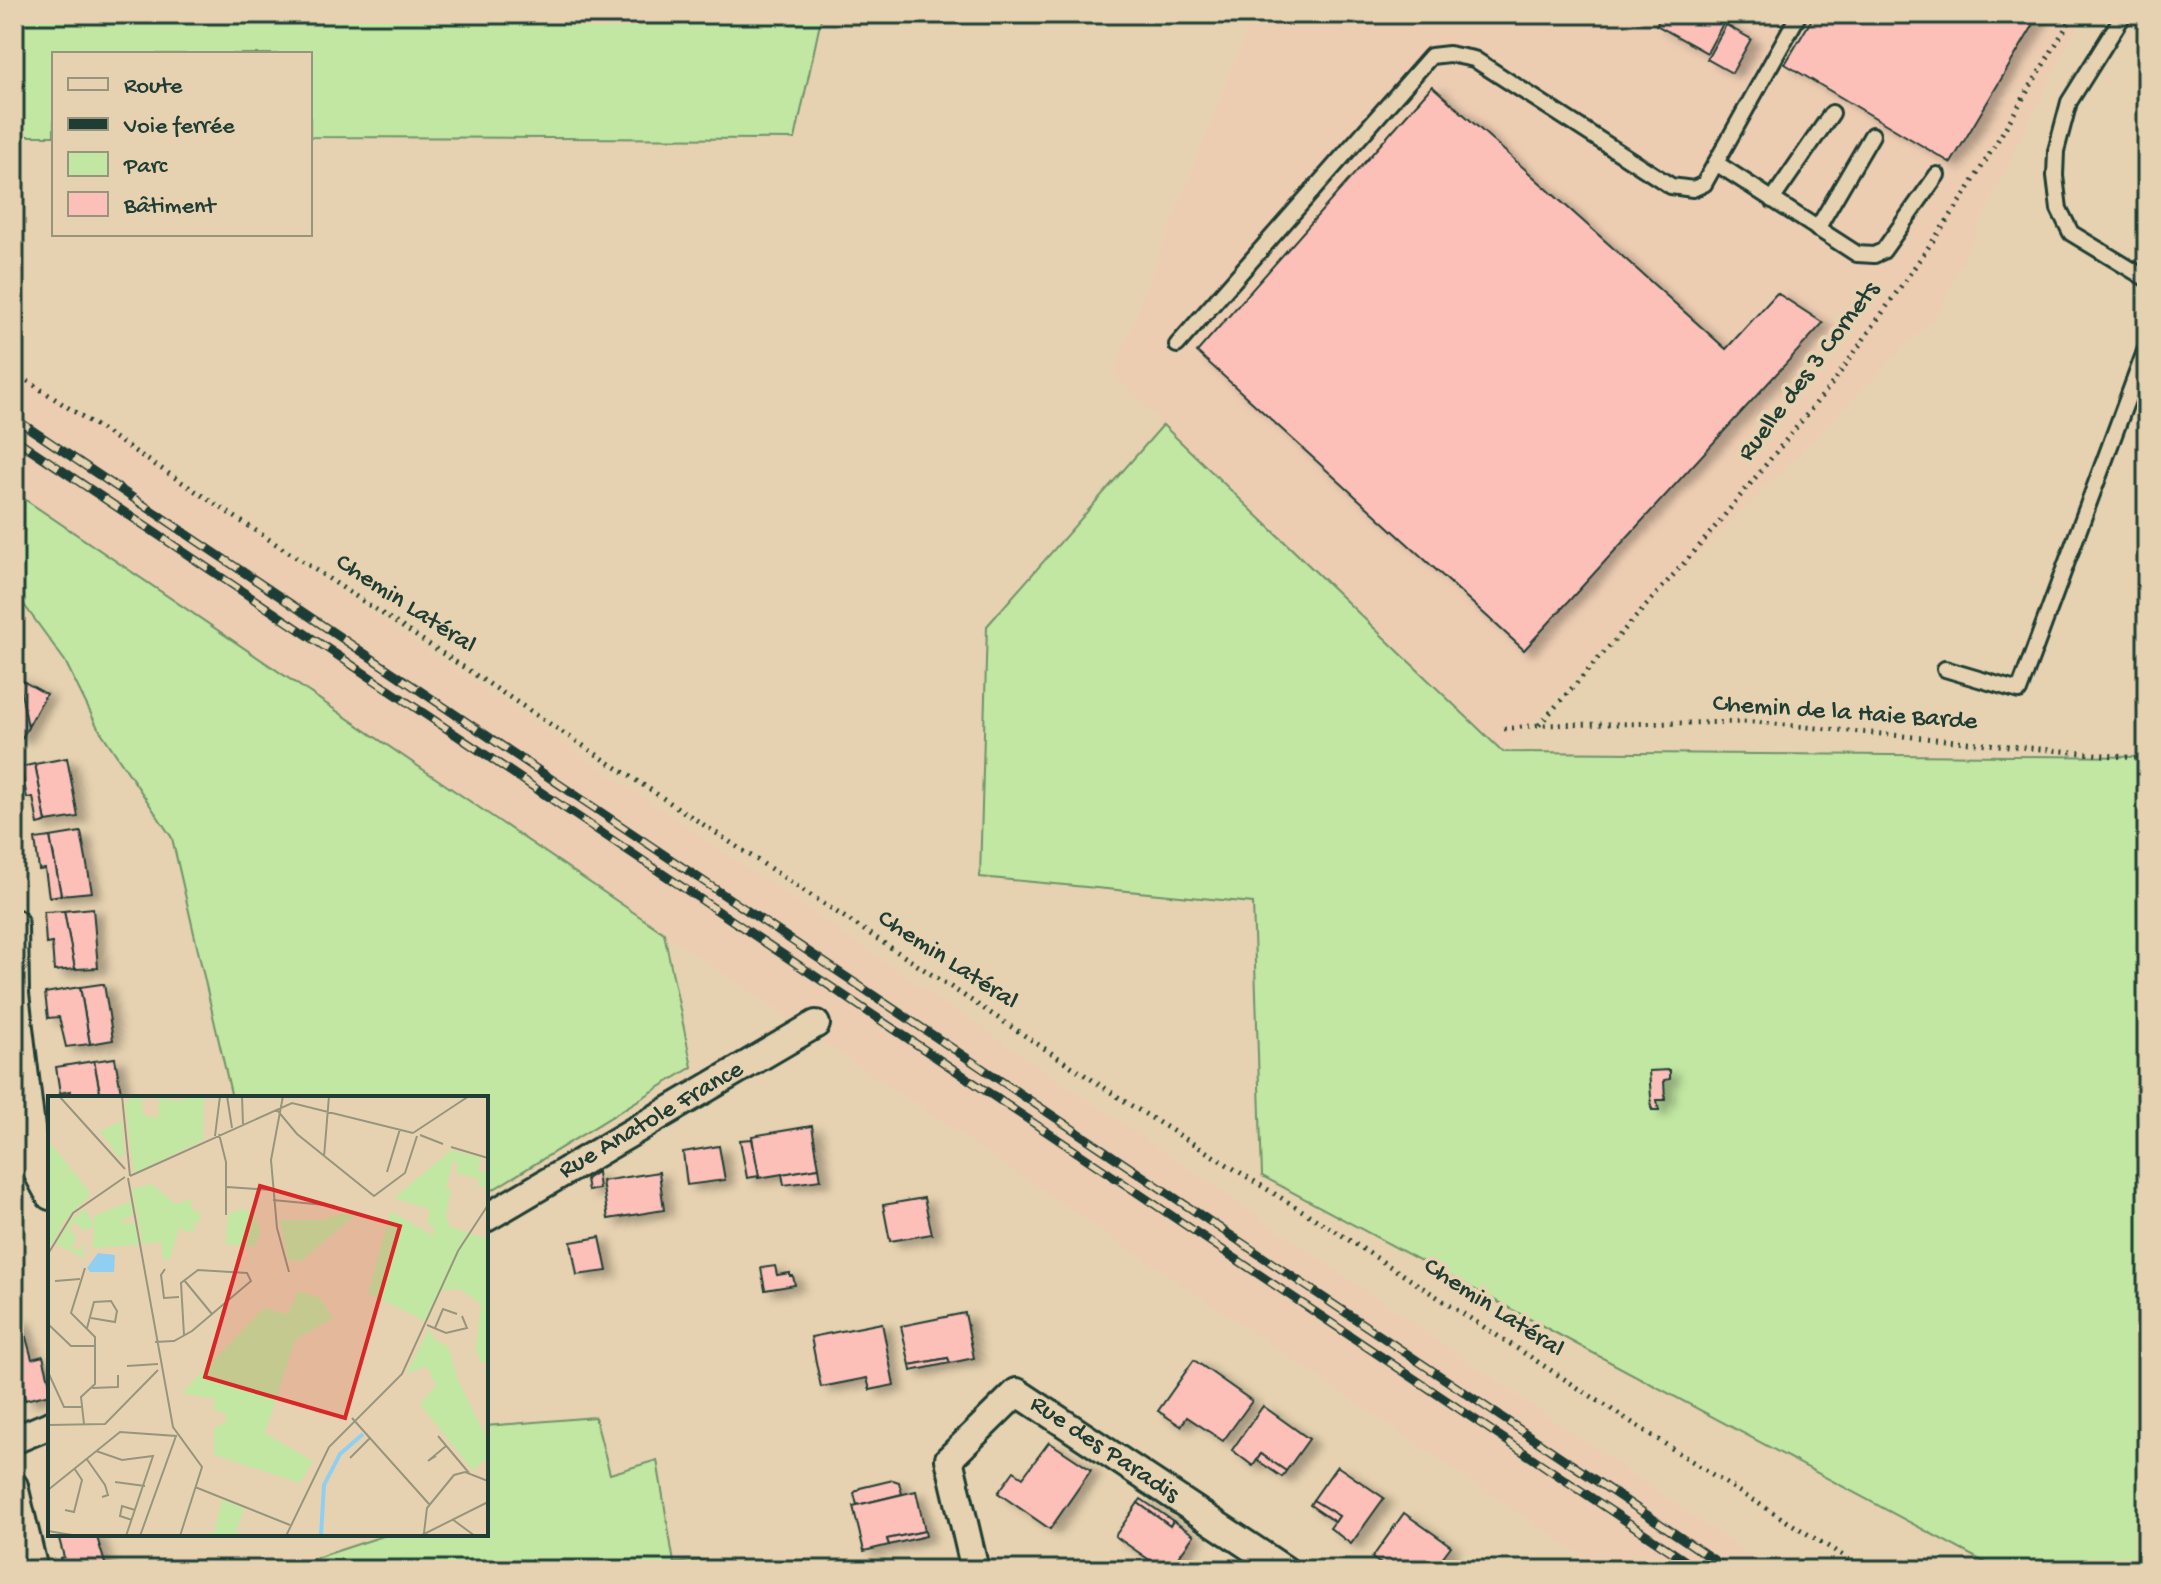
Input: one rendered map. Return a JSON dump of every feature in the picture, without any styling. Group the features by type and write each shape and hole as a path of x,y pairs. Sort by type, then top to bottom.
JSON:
{"street":[{"path":"14,923 15,994 36,1170 48,1192"},
{"name":"Rue Anatole France","path":"488,1217 816,1024"},
{"name":"Rue des Paradis","path":"975,1570 949,1459 1017,1392 1285,1570"},
{"path":"14,1440 48,1426"},
{"path":"14,1486 34,1570"}],"lane":[{"path":"1177,345 1431,56 1449,54 1474,59 1671,186 1693,189 1704,184 1799,14"},
{"path":"2124,14 2069,102 2056,151 2055,176 2059,209 2071,233 2147,279"},
{"path":"1772,200 1832,113"},
{"path":"1817,229 1872,135"},
{"path":"1716,163 1857,254 1874,255 1883,251 1937,175"},
{"path":"1945,669 2019,691 2147,346"}],"path":[{"name":"Ruelle des 3 Cornets","path":"1539,725 1701,544 1835,380 1963,198 2074,14"},
{"name":"Chemin Latéral","path":"14,372 1132,1106 1335,1231 1866,1570"},
{"name":"Chemin de la Haie Barde","path":"1504,729 1539,725 1753,722 2147,759"}],"shaded area":[{"path":"1253,14 2085,14 2017,146 1938,314 1502,752 1163,425 1113,372"},
{"path":"14,369 1772,1570 1602,1570 14,492"}],"green space":[{"path":"14,14 822,14 795,139 312,137 312,52 52,52 52,136 14,136"},
{"path":"1163,425 1503,752 2147,757 2147,1570 1999,1570 1262,1176 1253,903 980,877 987,626"},
{"path":"14,492 664,933 692,1067 488,1193 488,1096 232,1096 172,838 97,726 65,661 14,591"},
{"path":"595,1417 610,1474 657,1460 674,1563 703,1560 705,1570 279,1570 383,1536 488,1536 488,1426"}],"building":[{"path":"1663,14 1719,14 1726,18 1707,53 1656,25"},
{"path":"1815,14 2040,14 1951,163 1785,64"},
{"path":"1726,25 1751,39 1732,73 1707,59"},
{"path":"1432,86 1726,349 1777,293 1823,323 1524,650 1197,352"},
{"path":"14,676 19,679 28,727 22,738 14,733"},
{"path":"19,679 46,694 28,727 22,697"},
{"path":"67,758 78,817 46,822 35,764"},
{"path":"35,764 46,822 38,824 33,797 27,798 21,767"},
{"path":"81,832 92,892 61,895 50,837"},
{"path":"50,837 61,895 49,897 45,869 39,870 35,839"},
{"path":"93,908 98,968 75,969 64,911"},
{"path":"64,911 75,969 54,971 52,943 46,944 44,912"},
{"path":"104,984 113,1040 90,1044 80,987"},
{"path":"80,987 90,1044 66,1047 59,1017 48,1018 45,993"},
{"path":"115,1058 122,1096 101,1096 94,1061"},
{"path":"94,1061 101,1096 71,1096 70,1091 60,1093 56,1067"},
{"path":"1670,1070 1670,1079 1664,1080 1665,1100 1657,1100 1659,1110 1652,1110 1649,1071"},
{"path":"812,1126 819,1168 758,1178 752,1136"},
{"path":"752,1139 759,1176 747,1178 740,1140"},
{"path":"719,1146 725,1180 687,1185 683,1152"},
{"path":"819,1168 821,1180 784,1185 782,1174"},
{"path":"597,1172 599,1189 588,1191 586,1179"},
{"path":"659,1172 664,1210 608,1219 602,1181"},
{"path":"924,1198 932,1234 890,1241 883,1205"},
{"path":"600,1237 607,1271 577,1275 571,1242"},
{"path":"775,1266 777,1275 790,1273 795,1285 765,1290 761,1268"},
{"path":"965,1313 974,1358 950,1363 948,1358 910,1365 901,1326"},
{"path":"21,1319 32,1359 43,1356 48,1394 25,1400 14,1355 14,1321"},
{"path":"882,1323 894,1385 870,1390 867,1378 821,1387 811,1337"},
{"path":"948,1358 950,1363 911,1371 910,1365"},
{"path":"1194,1360 1252,1401 1223,1441 1187,1417 1181,1426 1158,1411"},
{"path":"1263,1406 1309,1439 1286,1471 1261,1454 1253,1466 1232,1450"},
{"path":"1049,1442 1091,1470 1050,1529 998,1493 1014,1471 1023,1477"},
{"path":"1261,1454 1286,1471 1282,1477 1257,1460"},
{"path":"1337,1466 1384,1498 1351,1544 1330,1528 1339,1516 1313,1500"},
{"path":"893,1480 899,1482 902,1494 857,1505 854,1493 860,1488"},
{"path":"916,1491 925,1531 887,1539 889,1545 864,1551 853,1506"},
{"path":"1141,1499 1173,1521 1170,1526 1138,1503"},
{"path":"1313,1500 1339,1516 1335,1522 1310,1505"},
{"path":"1138,1503 1170,1526 1173,1521 1194,1535 1169,1570 1164,1570 1115,1536"},
{"path":"1404,1513 1451,1546 1433,1570 1414,1570 1401,1561 1395,1570 1390,1570 1372,1558"},
{"path":"925,1531 926,1536 889,1545 887,1539"},
{"path":"58,1536 97,1536 107,1570 63,1570 60,1558 64,1557"}],"railway":[{"path":"14,418 1729,1570"},
{"path":"14,438 1699,1570"}]}
